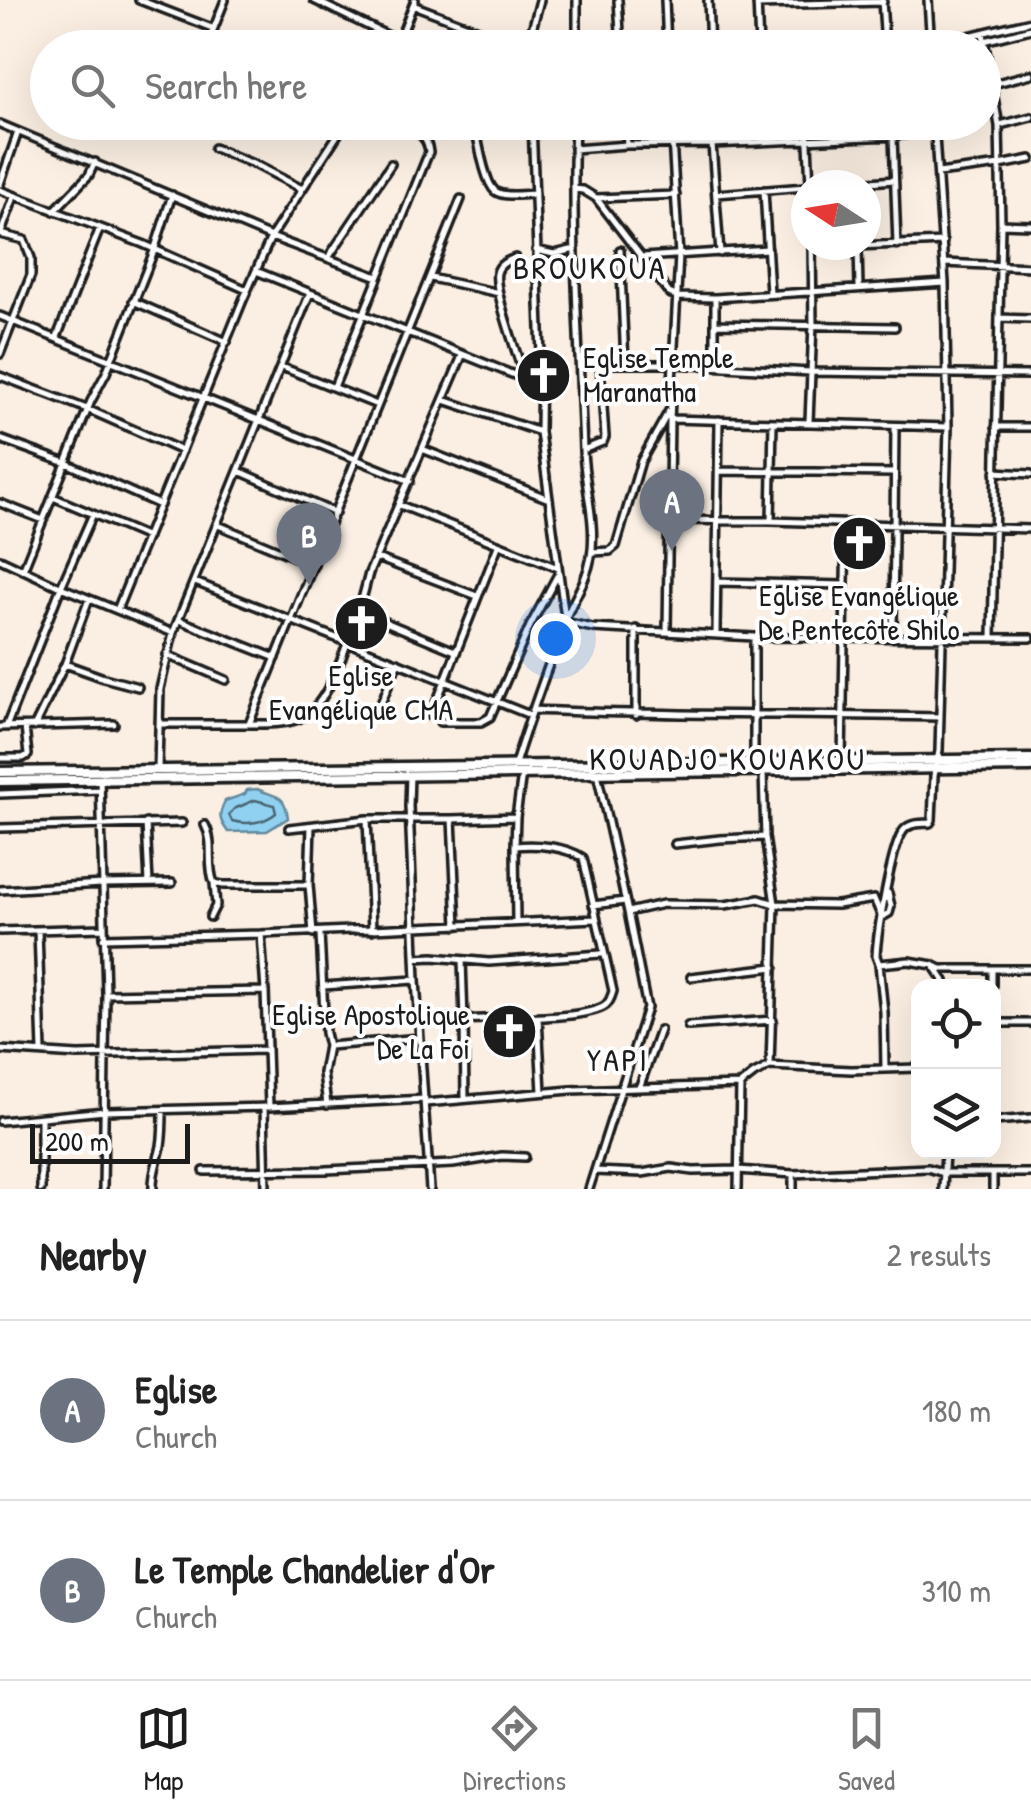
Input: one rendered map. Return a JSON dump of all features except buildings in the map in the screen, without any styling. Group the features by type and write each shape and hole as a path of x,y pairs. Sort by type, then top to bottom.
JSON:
{"main road":[{"path":"0,781 100,784 410,775 763,772 1031,759"},
{"path":"0,772 842,761 1031,767"}],"street":[{"path":"139,0 212,28 226,0"},
{"path":"314,0 371,30"},
{"path":"531,30 540,0"},
{"path":"577,0 577,30"},
{"path":"618,0 620,30"},
{"path":"665,0 666,30"},
{"path":"708,0 709,30"},
{"path":"928,0 930,30"},
{"path":"758,30 757,3 882,1 883,30"},
{"path":"403,30 414,2 482,30"},
{"path":"1001,31 1031,21"},
{"path":"1001,34 1031,29"},
{"path":"1001,82 1031,74"},
{"path":"1001,125 1031,117"},
{"path":"0,124 30,137"},
{"path":"18,132 0,187 14,197 100,228 247,290"},
{"path":"38,140 378,277"},
{"path":"117,610 271,237 334,140"},
{"path":"334,388 429,152 427,140"},
{"path":"478,140 493,190 499,194 535,194"},
{"path":"533,140 540,432 565,621"},
{"path":"514,764 592,552 583,450 572,189 574,140"},
{"path":"626,140 626,145"},
{"path":"667,630 670,419 679,256 673,140"},
{"path":"574,149 778,140"},
{"path":"808,140 808,170"},
{"path":"893,140 897,245"},
{"path":"885,1069 877,944 902,833 912,824 932,820 940,718 948,426 945,283 935,140"},
{"path":"992,637 999,140"},
{"path":"712,144 720,252"},
{"path":"214,148 302,189"},
{"path":"938,173 1031,158"},
{"path":"54,211 90,175 94,162"},
{"path":"328,258 391,164"},
{"path":"881,181 894,180"},
{"path":"716,194 791,188"},
{"path":"572,189 596,198 669,293 678,297 945,283"},
{"path":"764,190 770,293"},
{"path":"24,570 154,251 172,195"},
{"path":"596,198 676,195"},
{"path":"0,354 31,274 31,258 24,240 0,234 14,197"},
{"path":"249,724 462,199"},
{"path":"1000,224 1031,225"},
{"path":"57,337 100,228"},
{"path":"881,245 943,242"},
{"path":"536,250 554,254 575,249"},
{"path":"643,257 768,249"},
{"path":"620,250 625,363"},
{"path":"515,258 505,262 497,273 499,293 525,380"},
{"path":"809,422 813,260"},
{"path":"858,260 859,288"},
{"path":"944,264 1031,267"},
{"path":"256,271 539,385"},
{"path":"431,278 499,293"},
{"path":"158,769 160,689 173,633 310,293"},
{"path":"714,366 715,298"},
{"path":"133,301 227,342"},
{"path":"0,316 410,481"},
{"path":"998,318 1031,319"},
{"path":"715,324 895,327"},
{"path":"159,724 284,722 304,716 323,696 359,611 363,590 462,356"},
{"path":"581,364 1031,375"},
{"path":"583,450 603,442 605,437 600,364"},
{"path":"282,367 378,406"},
{"path":"0,376 182,451"},
{"path":"443,399 540,432"},
{"path":"592,552 610,551 616,546 641,460 671,406"},
{"path":"670,419 948,426"},
{"path":"716,634 720,420"},
{"path":"770,521 773,422"},
{"path":"894,636 895,426"},
{"path":"996,427 1031,428"},
{"path":"0,439 160,505"},
{"path":"422,450 549,499"},
{"path":"239,471 335,513"},
{"path":"719,471 894,474"},
{"path":"995,472 1031,474"},
{"path":"53,497 147,538"},
{"path":"0,503 44,520"},
{"path":"400,505 558,571"},
{"path":"93,514 3,726 114,724"},
{"path":"667,520 1031,529"},
{"path":"842,761 846,524"},
{"path":"218,525 314,565"},
{"path":"431,716 498,546"},
{"path":"377,558 478,596"},
{"path":"0,560 173,633"},
{"path":"440,722 487,721 558,571"},
{"path":"195,582 531,712 940,718"},
{"path":"716,582 845,585"},
{"path":"34,727 65,664 89,599"},
{"path":"359,611 455,651"},
{"path":"179,620 276,658"},
{"path":"565,621 585,627 754,636 1031,638"},
{"path":"636,629 636,715"},
{"path":"754,636 754,762"},
{"path":"168,655 226,680"},
{"path":"377,713 398,662"},
{"path":"65,664 138,686"},
{"path":"0,758 28,755 25,727"},
{"path":"763,772 765,837 775,904 770,1066"},
{"path":"589,1189 646,1008 598,773"},
{"path":"516,923 516,817 522,774"},
{"path":"410,775 416,980 430,1189"},
{"path":"0,794 100,784 106,994 103,1189"},
{"path":"289,828 367,819 516,817"},
{"path":"367,819 372,930"},
{"path":"452,820 457,926"},
{"path":"0,828 182,823"},
{"path":"146,824 149,883"},
{"path":"205,824 210,834 216,904 210,917"},
{"path":"312,826 309,885 328,1046 324,1073 327,1104"},
{"path":"675,844 765,837"},
{"path":"464,1020 538,1018 597,1010 613,991 584,862 578,854 557,848 516,846"},
{"path":"0,890 172,883"},
{"path":"214,883 309,885"},
{"path":"628,912 663,904 724,905 759,900 837,905 874,899 882,917"},
{"path":"593,904 625,901"},
{"path":"103,938 316,933 596,919"},
{"path":"0,931 103,928"},
{"path":"38,930 42,1052"},
{"path":"261,934 266,1189"},
{"path":"415,958 504,961 602,954"},
{"path":"462,960 465,1099"},
{"path":"879,964 909,960 941,969 1031,969"},
{"path":"932,965 942,979"},
{"path":"691,977 774,968"},
{"path":"992,969 992,979"},
{"path":"323,986 416,980"},
{"path":"106,994 265,991"},
{"path":"538,1018 542,1092"},
{"path":"688,1026 773,1020"},
{"path":"1001,1023 1031,1023"},
{"path":"639,1088 660,1030"},
{"path":"328,1046 420,1038"},
{"path":"0,1050 78,1055 266,1050"},
{"path":"0,1121 105,1112 740,1086 770,1066 911,1068"},
{"path":"738,1189 740,1086"},
{"path":"152,1189 163,1110"},
{"path":"41,1118 41,1189"},
{"path":"1001,1120 1031,1118"},
{"path":"204,1171 326,1170 524,1157"},
{"path":"943,1189 944,1159"},
{"path":"595,1171 628,1174 672,1168 793,1174 928,1168 944,1173 1031,1172"},
{"path":"993,1172 993,1189"},
{"path":"793,1174 793,1189"}],"water":[{"path":"257,789 282,800 288,818 267,831 228,832 220,817 225,801"}],"place":[{"name":"Eglise Temple Maranatha","path":"544,375"},
{"name":"Eglise Evangélique De Pentecôte Shilo","path":"859,543"},
{"name":"Eglise","path":"672,551"},
{"name":"Le Temple Chandelier d'Or","path":"309,585"},
{"name":"Eglise Evangélique CMA","path":"361,623"},
{"name":"Eglise Apostolique De La Foi","path":"509,1032"}],"district":[{"name":"BROUKOUA","path":"590,268"},
{"name":"KOUADJO KOUAKOU","path":"728,759"},
{"name":"YAPI","path":"618,1060"}]}
